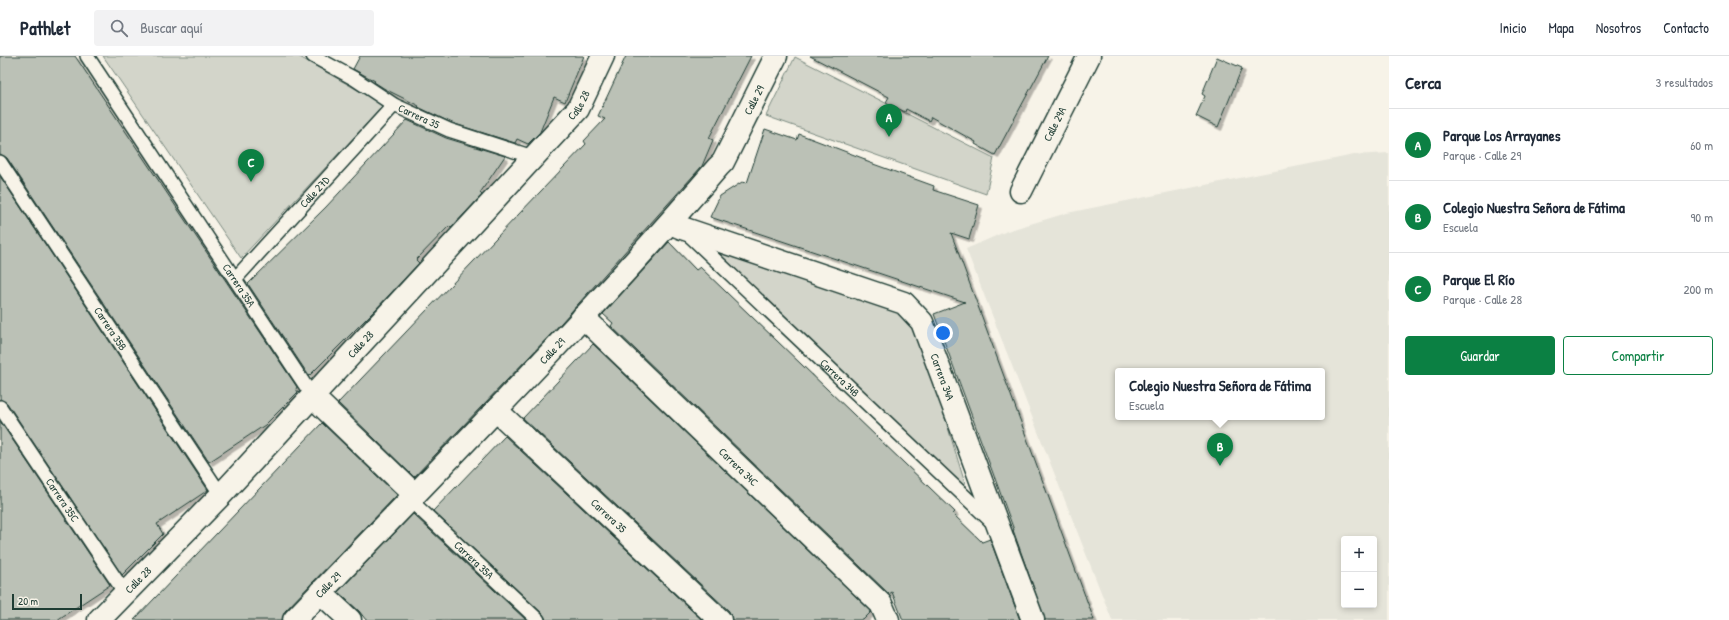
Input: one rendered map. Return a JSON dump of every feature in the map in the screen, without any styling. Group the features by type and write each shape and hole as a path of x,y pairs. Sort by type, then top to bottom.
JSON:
{"street":[{"name":"Calle 28","path":"100,620 313,397 578,109 603,56"},
{"name":"Calle 29","path":"294,620 497,411 583,317 676,225 723,162 776,56"},
{"name":"Calle 29A","path":"1020,191 1089,56"},
{"name":"Carrera 34A","path":"676,225 904,302 922,322 997,527 1033,620"},
{"name":"Carrera 34C","path":"583,317 881,604 888,620"},
{"name":"Carrera 35A","path":"313,397 412,497"},
{"name":"Carrera 35","path":"497,411 720,620"},
{"path":"320,592 350,620"}],"lane":[{"name":"Carrera 35A","path":"87,56 313,397"},
{"name":"Carrera 35","path":"313,56 355,79 394,104 449,130 533,158"},
{"name":"Calle 27D","path":"235,279 394,104"},
{"name":"Carrera 35B","path":"0,162 221,495"},
{"name":"Carrera 34B","path":"676,225 997,527"},
{"name":"Carrera 35C","path":"0,407 125,593"},
{"name":"Carrera 35A","path":"412,497 538,620"}],"shaded area":[{"path":"103,56 298,56 384,105 241,258"},
{"path":"795,57 994,158 986,194 766,116"},
{"path":"1389,153 1389,620 1112,620 966,249 1007,231 1067,213 1354,155"},
{"path":"706,245 899,308 917,326 967,490"}],"building":[{"path":"0,56 75,56 297,387 296,389 298,392 265,425 209,462 7,158 0,154"},
{"path":"360,56 584,56 565,102 554,97 540,132 528,144 517,139 515,143 452,123 418,107 419,106 385,89 374,82 375,81 353,69"},
{"path":"626,56 751,56 709,138 713,140 702,166 553,332 414,477 338,403 586,144 584,141 605,119 598,116"},
{"path":"810,56 1048,56 995,155 975,144 976,142 931,117 929,121 906,109 905,112 886,102 889,97"},
{"path":"1217,57 1242,68 1218,127 1196,116 1205,96 1202,94"},
{"path":"407,120 446,138 505,156 480,193 482,195 451,228 449,226 416,260 419,263 377,308 309,376 248,284 326,207"},
{"path":"765,129 797,140 799,134 865,159 865,161 934,186 933,190 979,205 969,239 951,233 1094,620 1045,620 1014,530 934,314 965,302 710,217 720,196 742,182 747,183"},
{"path":"0,176 208,490 157,524 163,534 122,575 7,403 0,399"},
{"path":"669,242 696,270 700,267 955,512 953,514 982,542 990,539 1020,620 903,620 892,592 889,594 611,326 613,323 603,314"},
{"path":"593,344 871,612 863,620 732,620 729,611 523,418"},
{"path":"0,421 110,585 57,620 0,620"},
{"path":"322,423 397,495 285,611 282,620 134,620"},
{"path":"505,436 702,620 546,620 543,614 433,511"},
{"path":"413,514 526,620 366,620 359,611 338,592"}],"place":[{"name":"Parque Los Arrayanes","path":"889,137"},
{"name":"Parque El Río","path":"251,182"},
{"name":"Colegio Nuestra Señora de Fátima","path":"1220,466"}]}
